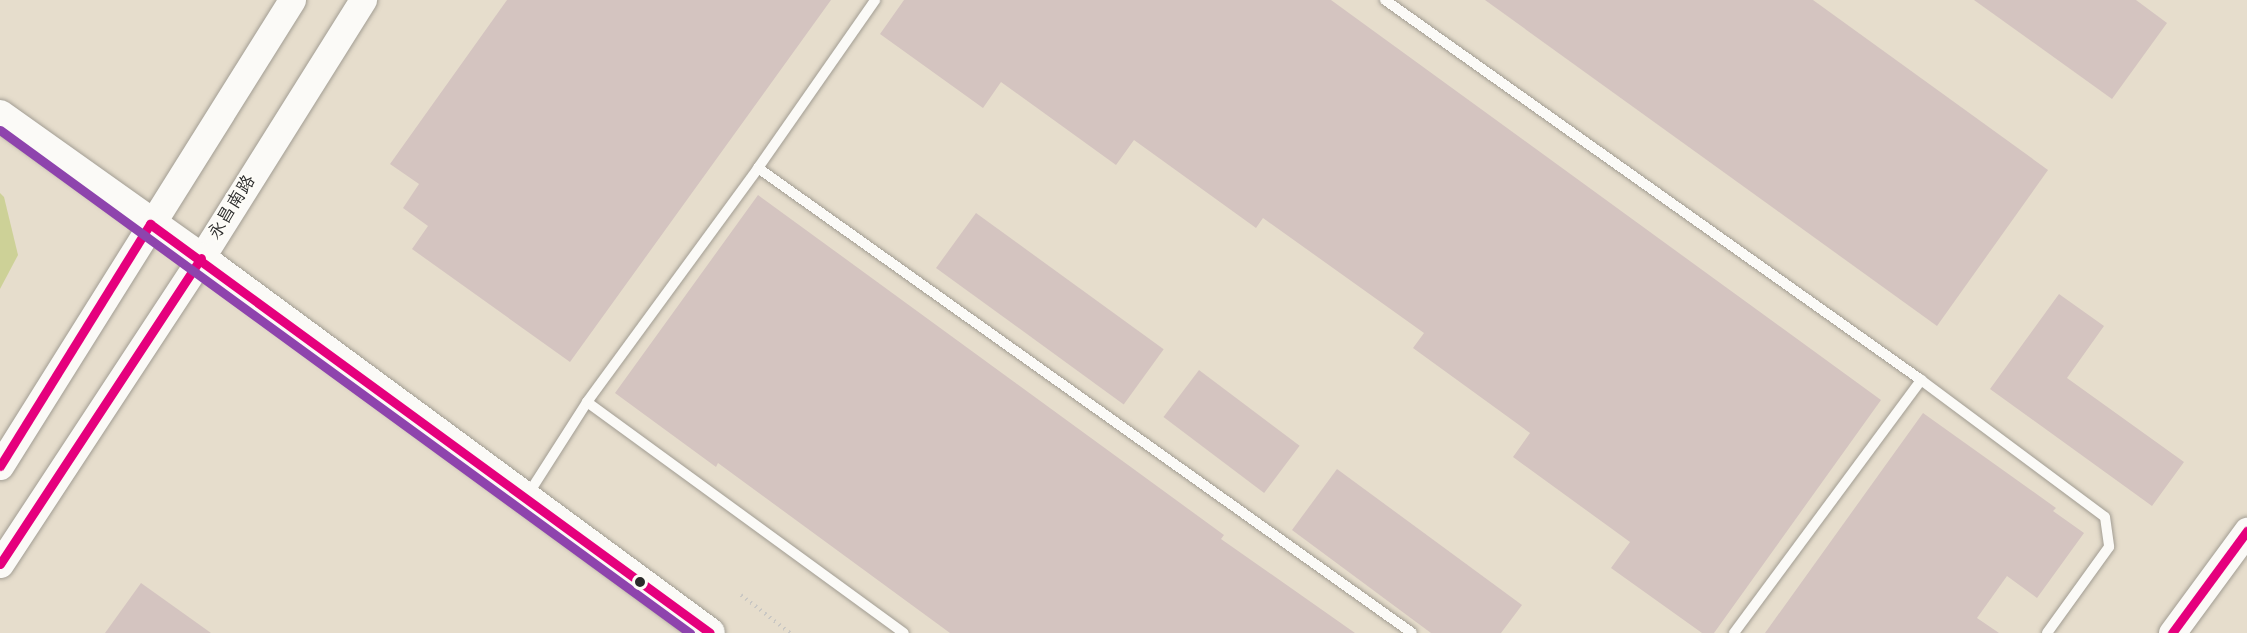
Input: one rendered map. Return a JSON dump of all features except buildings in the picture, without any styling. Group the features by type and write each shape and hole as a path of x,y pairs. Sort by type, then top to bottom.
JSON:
{"main road":[{"path":"0,115 150,224 201,258 710,633"}],"street":[{"path":"0,466 292,0"},
{"name":"永昌南路","path":"0,564 201,258 363,0"},
{"path":"2172,633 2247,531"}],"lane":[{"path":"527,496 587,402 758,168 875,0"},
{"path":"1385,0 1921,380 2105,517 2109,547 2047,633"},
{"path":"758,168 1412,633"},
{"path":"1734,633 1921,380"},
{"path":"587,402 903,633"}],"path":[{"path":"741,595 790,633"}],"green space":[{"path":"0,193 4,197 18,255 0,289"}],"transit line":[{"path":"0,130 690,633"},
{"path":"0,466 150,224 710,633"},
{"path":"0,564 201,258"},
{"path":"2172,633 2247,531"}]}
